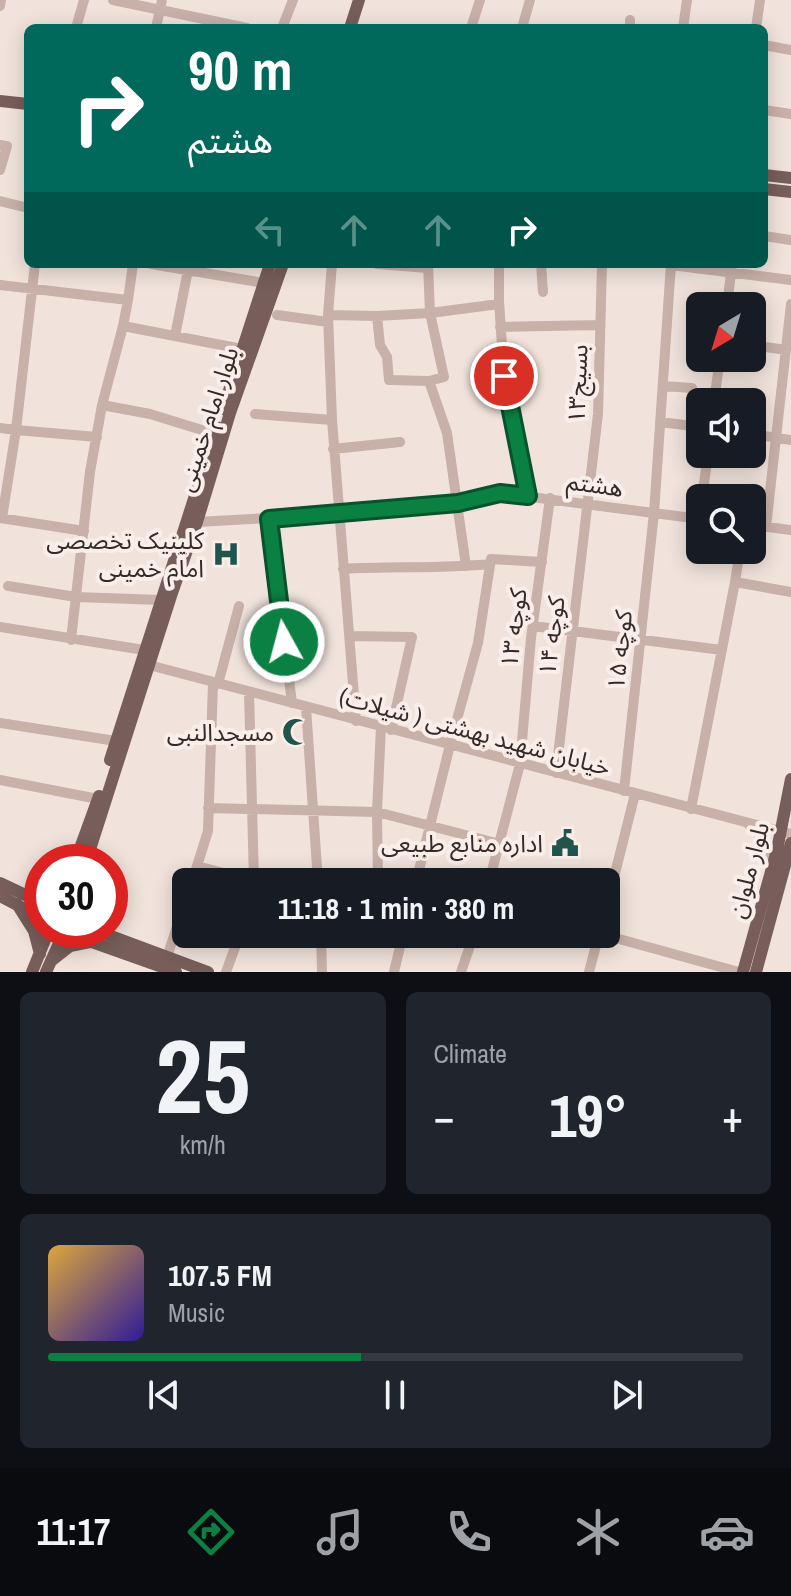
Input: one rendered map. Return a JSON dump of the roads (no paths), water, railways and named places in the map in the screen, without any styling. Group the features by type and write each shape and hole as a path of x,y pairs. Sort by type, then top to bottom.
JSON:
{"main road":[{"path":"351,24 359,0"},
{"path":"0,101 24,104"},
{"path":"791,178 769,175 769,189 791,192"},
{"name":"بلوار امام خمینی","path":"89,844 98,799 144,650 264,283 275,268"},
{"name":"بلوار امام خمینی","path":"85,844 197,522 275,268"},
{"name":"بلوار ملوان","path":"741,972 773,864 786,833 791,779"},
{"name":"بلوار ملوان","path":"756,972 791,843"},
{"path":"0,883 24,890"},
{"path":"0,896 24,908"},
{"path":"17,904 34,931 46,962"},
{"path":"128,944 208,972"},
{"path":"32,972 67,948"},
{"path":"127,948 176,972"}],"street":[{"path":"77,24 84,0"},
{"path":"113,0 161,5 232,24"},
{"path":"284,24 293,0"},
{"path":"472,24 480,0"},
{"path":"523,24 530,0"},
{"path":"684,24 687,0"},
{"path":"757,24 760,0"},
{"path":"768,46 791,50"},
{"path":"768,111 791,114"},
{"path":"0,145 7,146 0,170"},
{"path":"0,201 24,207"},
{"path":"768,237 791,240"},
{"path":"35,268 16,430 1,518 84,531"},
{"path":"71,640 90,472 102,405 123,326 132,268"},
{"path":"176,268 264,283"},
{"path":"332,268 328,318 333,449 356,721"},
{"path":"377,316 389,380 429,381 444,377 430,313 428,268"},
{"path":"499,268 504,376 528,496"},
{"path":"541,268 543,292"},
{"name":"بسیج۱۳","path":"587,505 598,414 602,268"},
{"name":"کوچه ۱۵","path":"614,868 630,793 671,268"},
{"path":"728,292 731,268 791,280"},
{"path":"175,336 188,270"},
{"path":"0,285 128,300"},
{"path":"277,315 328,318 430,313 499,301"},
{"path":"791,304 766,527 791,530"},
{"path":"500,327 600,325"},
{"path":"123,326 242,349"},
{"path":"766,347 786,350"},
{"path":"429,381 447,433 466,566"},
{"path":"663,386 692,388"},
{"path":"102,405 150,414 215,434"},
{"path":"255,414 332,420"},
{"path":"660,422 686,425"},
{"path":"0,428 97,437"},
{"path":"766,436 791,440"},
{"path":"333,449 400,442"},
{"name":"هشتم","path":"197,522 458,503 500,493 686,516"},
{"name":"کوچه ۱۳","path":"493,868 520,764 533,626 550,498"},
{"name":"کوچه ۱۴","path":"556,773 587,505"},
{"path":"269,519 292,703"},
{"path":"420,868 478,643 491,559 542,562"},
{"path":"343,569 490,564"},
{"path":"691,809 738,564"},
{"path":"735,582 791,592"},
{"path":"8,586 76,597 161,600"},
{"path":"204,868 197,866 208,831 216,684 239,606"},
{"path":"533,626 722,650"},
{"path":"0,627 144,650"},
{"path":"351,636 412,637 386,728 377,812 378,868"},
{"name":"خیابان شهید بهشتی ( شیلات)","path":"149,665 786,833"},
{"path":"249,692 255,868"},
{"path":"306,707 317,868"},
{"path":"0,723 116,741"},
{"path":"0,780 98,799"},
{"path":"208,808 377,812 500,844"},
{"path":"748,823 763,839 773,864"},
{"path":"620,939 741,972"},
{"path":"167,957 172,942"},
{"path":"226,972 235,948"},
{"path":"321,948 322,972"},
{"path":"394,972 400,948"},
{"path":"461,972 469,948"},
{"path":"589,972 596,948"}],"place":[{"name":"کلینیک تخصصی امام خمینی","path":"226,554"},
{"name":"مسجدالنبی","path":"296,732"},
{"name":"اداره منابع طبیعی","path":"565,843"}]}
